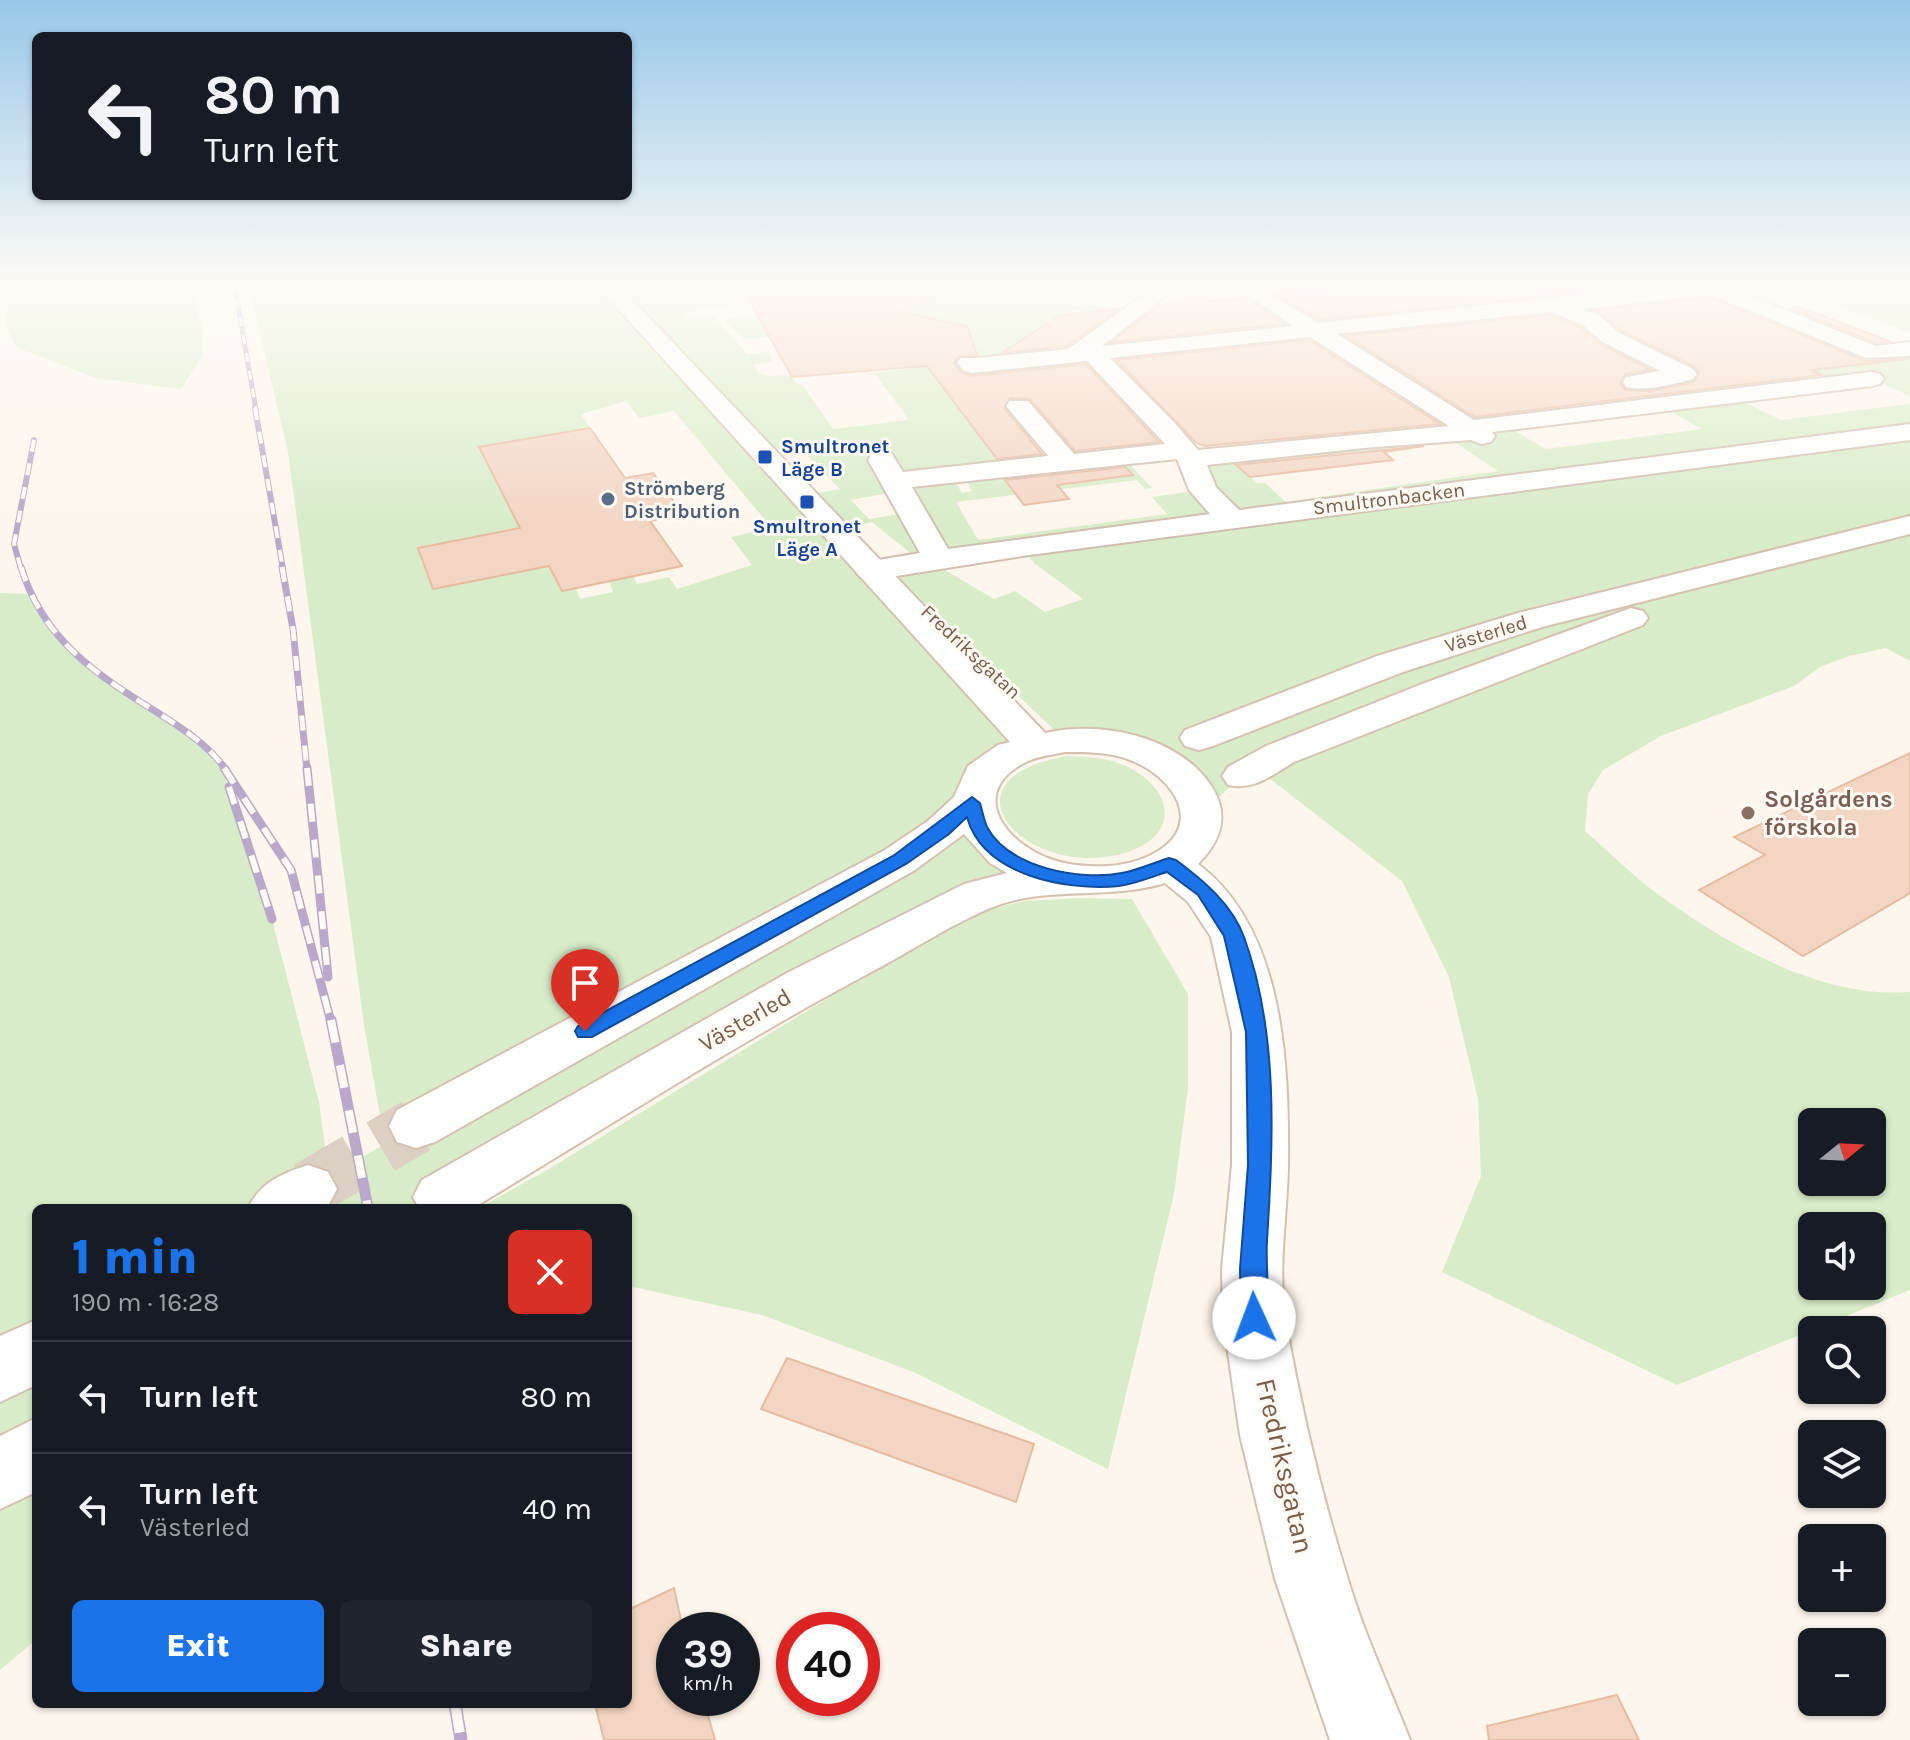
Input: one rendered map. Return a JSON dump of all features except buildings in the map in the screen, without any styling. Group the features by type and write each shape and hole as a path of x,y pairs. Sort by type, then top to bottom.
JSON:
{"street":[{"name":"Fredriksgatan","path":"679,363 871,570 1050,743"},
{"path":"969,363 972,366 998,363"},
{"path":"1095,363 1140,399 1187,454 1203,490 1232,520"},
{"path":"1370,363 1499,447"},
{"path":"1612,385 1685,374 1663,363"},
{"path":"1333,366 1386,402 1471,402"},
{"path":"938,558 887,468 1067,462 1475,432 1484,425 1872,379"},
{"path":"1695,400 1788,447"},
{"path":"1019,406 1067,462"},
{"name":"Smultronbacken","path":"871,570 938,558 1232,520 1534,470 1788,447 1910,432"},
{"name":"Västerled","path":"1135,749 1194,739 1378,669 1530,620 1910,525"},
{"name":"Västerled","path":"1202,813 1240,778 1280,754 1782,559"},
{"path":"1090,740 1135,749 1163,761 1183,777 1195,793 1202,813 1198,835 1189,849 1160,868 1108,880 1063,878 1026,867 998,850 979,828 972,803 977,784 989,769 1009,754 1050,743 1090,740"},
{"path":"416,1126 900,860 943,830 972,803"},
{"name":"Fredriksgatan","path":"1160,868 1247,992 1257,1032 1260,1165 1252,1269 1256,1333 1274,1435 1311,1579 1370,1740"},
{"name":"Västerled","path":"442,1197 559,1126 804,986 980,895 1063,878"},
{"path":"0,1371 32,1352"},
{"path":"0,1475 32,1455"}],"green space":[{"path":"57,363 197,363 181,389 95,378"},
{"path":"267,363 761,363 753,364 762,374 793,377 797,384 802,384 833,429 909,420 876,375 862,374 944,365 934,363 957,363 962,367 956,368 955,383 1076,369 1077,363 1103,363 1131,390 1064,400 1113,453 1123,457 1152,488 1145,489 1137,480 956,502 978,540 1167,514 1152,497 1202,490 1191,459 1373,442 1385,450 1240,468 1257,483 1265,483 1286,502 1498,471 1454,442 1459,441 1451,432 1408,405 1429,403 1368,363 1605,363 1640,381 1590,388 1420,373 1407,375 1452,404 1439,407 1467,403 1474,408 1628,389 1633,392 1481,412 1546,449 1702,429 1657,404 1731,396 1781,420 1910,404 1910,661 1886,648 1849,656 1820,667 1794,686 1661,736 1603,770 1588,794 1585,831 1659,895 1746,950 1810,978 1843,987 1877,992 1910,992 1910,1290 1886,1300 1886,1212 1798,1212 1798,1300 1885,1300 1846,1316 1798,1316 1798,1336 1677,1385 1442,1272 1481,1176 1478,1099 1449,977 1402,881 1256,768 1237,780 1202,813 1175,769 1065,740 927,610 1034,745 977,784 1017,885 430,1204 32,1204 32,1643 0,1670 0,593 29,594 65,647 114,686 182,728 220,761 272,919 319,1102 329,1176 385,1144 364,1025 288,452","holes":["626,401 639,418 674,411 772,528 731,537 752,565 677,589 669,577 637,584 633,576 609,581 613,592 580,599 576,588 562,591 549,566 433,589 419,547 520,528 480,447 590,428 581,414","1004,404 1007,407 1019,406 1067,462 1116,457 1132,475 1062,484 1049,483 1041,474 967,482 972,491 962,493 951,475 1001,464 959,408","798,446 839,488 839,489 802,496 762,453","900,491 911,512 869,519 851,500","872,522 919,560 871,570 847,544 833,547 821,534","1022,547 1034,563 1083,599 1045,612 1015,591 994,599 943,569 922,562"]},
{"path":"1722,363 1832,363 1841,367 1910,363 1910,396 1872,379 1840,383 1816,372 1714,385 1727,392 1701,381 1748,375"},
{"path":"1067,756 1115,762 1137,772 1160,795 1164,820 1158,832 1146,843 1128,852 1092,858 1058,854 1030,842 1009,825 1000,805 1005,786 1026,768"},
{"path":"1132,899 1188,994 1188,1088 1174,1194 1108,1469 916,1373 762,1315 632,1287 632,1204 486,1204 913,946 990,909 1025,901"}],"tunnel":[{"path":"308,1189 416,1126"}],"railway":[{"path":"248,363 256,410"},
{"path":"255,408 283,569"},
{"path":"21,569 14,544 34,440"},
{"path":"21,567 43,615 73,652 111,683 194,737 226,770"},
{"path":"282,567 293,629 307,770"},
{"path":"224,768 291,870 331,1022"},
{"path":"307,768 328,977"},
{"path":"229,787 272,919"},
{"path":"331,1020 367,1204"},
{"path":"456,1708 461,1740"}],"place":[{"name":"Smultronet Läge B","path":"765,457"},
{"name":"Strömberg Distribution","path":"608,499"},
{"name":"Smultronet Läge A","path":"807,502"},
{"name":"Solgårdens förskola","path":"1748,813"}],"route":[{"path":"585,1031 900,860 943,830 972,803 973,815 986,839 1013,861 1045,873 1093,881 1123,879 1151,873 1169,864 1204,891 1234,936 1257,1032 1260,1165 1252,1269 1254,1318"}]}
